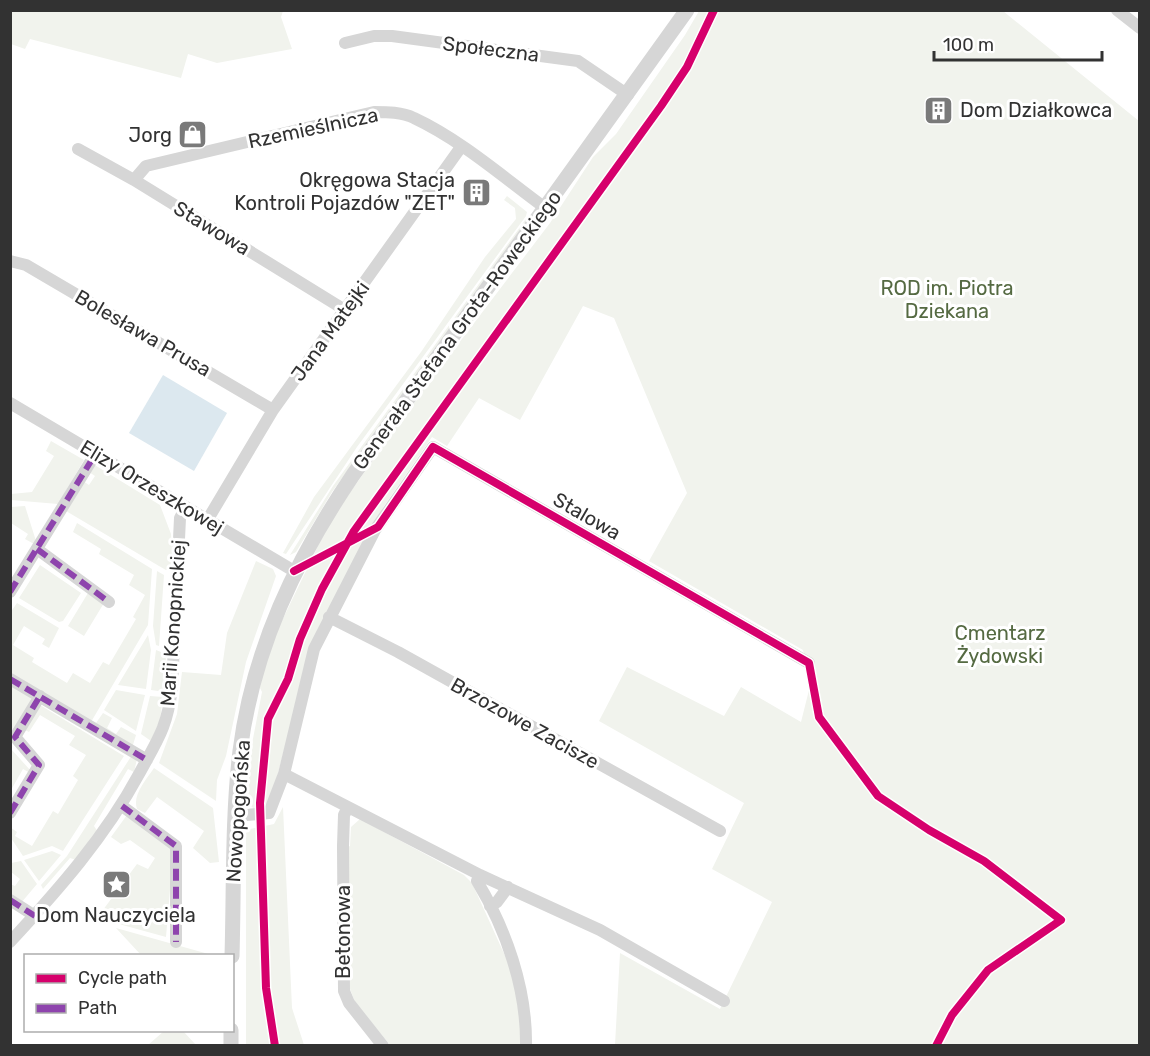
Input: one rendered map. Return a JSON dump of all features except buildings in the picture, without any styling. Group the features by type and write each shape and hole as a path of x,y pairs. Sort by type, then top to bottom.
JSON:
{"street":[{"name":"Generała Stefana Grota-Roweckiego","path":"257,668 273,620 294,571 322,520 687,10"},
{"path":"1117,10 1140,28"},
{"name":"Społeczna","path":"345,43 374,36 392,36 578,61 628,95"},
{"name":"Rzemieślnicza","path":"134,180 146,166 374,112 392,112 413,117 461,147 544,207"},
{"name":"Jana Matejki","path":"208,519 273,410 461,147"},
{"name":"Stawowa","path":"78,149 134,180 345,310"},
{"name":"Bolesława Prusa","path":"10,261 26,265 273,410"},
{"name":"Elizy Orzeszkowej","path":"10,403 294,571"},
{"name":"Stalowa","path":"329,617 378,527 433,447 809,663"},
{"path":"10,592 96,453"},
{"name":"Marii Konopnickiej","path":"10,942 91,850 122,806 160,738 168,715 180,518 186,507"},
{"path":"37,549 109,602"},
{"path":"235,816 269,813 284,774 314,649 329,617"},
{"name":"Brzozowe Zacisze","path":"329,617 398,652 720,831"},
{"name":"Nowopogońska","path":"232,954 235,816 242,738 257,668"},
{"path":"10,679 147,760"},
{"path":"10,813 39,765 15,737 40,696"},
{"path":"284,774 480,875 600,930 724,1001"},
{"path":"122,806 176,846 177,942"},
{"name":"Betonowa","path":"348,807 344,815 343,846 344,991 348,1003 383,1046"},
{"path":"480,875 477,881 515,967 523,998 526,1046"},
{"path":"490,906 497,902 508,887"},
{"path":"10,900 34,916"}],"green space":[{"path":"11,11 283,11 281,17 292,49 217,63 188,54 181,78 30,39 25,49 11,44"},
{"path":"699,11 1003,11 1139,121 1139,1045 615,1045 620,953 720,1009 772,902 712,869 744,803 599,721 627,667 724,716 741,687 801,722 811,682 803,650 649,561 687,493 614,318 583,306 520,420 479,398 447,446 432,437 384,506 311,647 272,796 264,806 255,810 247,802 251,749 262,692 259,686 277,631 331,519 424,389 550,223 593,157 616,134 685,35"},
{"path":"507,196 527,212 526,216 357,447 286,554 283,553 314,497 421,352 485,257 516,219 515,208 504,200"},
{"path":"528,216 531,216 332,492 296,552 290,555 333,486"},
{"path":"51,441 84,460 58,504 11,500 11,494 32,492 54,456 46,451"},
{"path":"93,464 160,505 171,534 173,568 166,570 66,511 83,481 89,485 95,476 89,472"},
{"path":"25,506 36,541 34,544 25,539 28,534 11,523 11,507"},
{"path":"77,523 152,569 148,625 91,722 11,673 10,613 17,603 59,628 49,648 42,644 45,639 24,626 13,645 34,658 32,662 67,683 73,673 90,683 103,662 109,665 136,619 133,617 145,595 129,585 134,575 99,554 101,549 73,532"},
{"path":"256,561 273,569 276,576 246,662 226,756 217,780 216,801 159,763 177,714 182,672 221,675 227,633"},
{"path":"40,565 81,593 63,621 59,622 19,598"},
{"path":"157,571 164,575 159,646 156,645 153,626"},
{"path":"88,593 104,603 84,636 68,626"},
{"path":"148,635 151,650 146,689 118,685"},
{"path":"156,650 166,654 165,692 151,690"},
{"path":"11,686 32,698 32,702 11,739"},
{"path":"116,690 145,695 136,731 104,710"},
{"path":"150,696 163,697 160,720 151,741 141,734"},
{"path":"40,705 124,756 63,851 52,846 23,856 11,838 10,827 17,832 15,836 32,846 53,811 58,814 78,780 73,776 86,755 69,745 75,736 40,715 29,732 25,730"},
{"path":"103,713 112,718 107,728 116,734 121,727 136,735 132,748 96,723"},
{"path":"11,749 31,771 30,773 23,769 11,790"},
{"path":"132,755 137,759 134,772 128,769 94,826 98,832 76,860 70,858 43,889 41,885 67,856"},
{"path":"154,768 213,808 219,862 210,863 193,848 204,831 157,797 145,813 137,809 138,793"},
{"path":"283,807 292,1008 304,1045 246,1045 246,833 250,829 274,824"},
{"path":"127,815 167,844 173,854 166,937 97,918 137,864 148,869 155,858 130,840 121,844 111,837"},
{"path":"360,819 464,875 472,883 511,969 520,1008 521,1045 390,1045 355,1002 350,989 346,908 351,827"},
{"path":"52,851 61,855 39,881 24,860"},
{"path":"21,861 37,884 21,903 11,896 10,884 15,886 20,879 11,872 11,863"},
{"path":"116,928 208,954 140,954"},
{"path":"163,1032 184,1032 196,1045 148,1045"}],"shaded area":[{"path":"163,375 227,413 194,471 129,433"}],"marked path":[{"path":"10,592 96,453"},
{"path":"37,549 109,602"},
{"path":"10,679 147,760"},
{"path":"10,813 39,765 15,737 40,696"},
{"path":"122,806 176,846 176,942"},
{"path":"10,900 35,916"}],"cycle path":[{"path":"275,1046 266,988 260,803 268,719 288,679 300,639 322,589 354,531 661,106 687,67 714,10"},
{"path":"294,571 378,527 433,447 809,663 819,717 878,796 929,830 984,861 1061,920 988,970 952,1015 936,1046"}],"place":[{"name":"Dom Działkowca","path":"939,110"},
{"name":"Jorg","path":"193,135"},
{"name":"Okręgowa Stacja Kontroli Pojazdów \"ZET\"","path":"476,192"},
{"name":"Dom Nauczyciela","path":"116,884"}],"park label":[{"name":"ROD im. Piotra Dziekana","path":"947,300"},
{"name":"Cmentarz Żydowski","path":"1000,644"}]}
